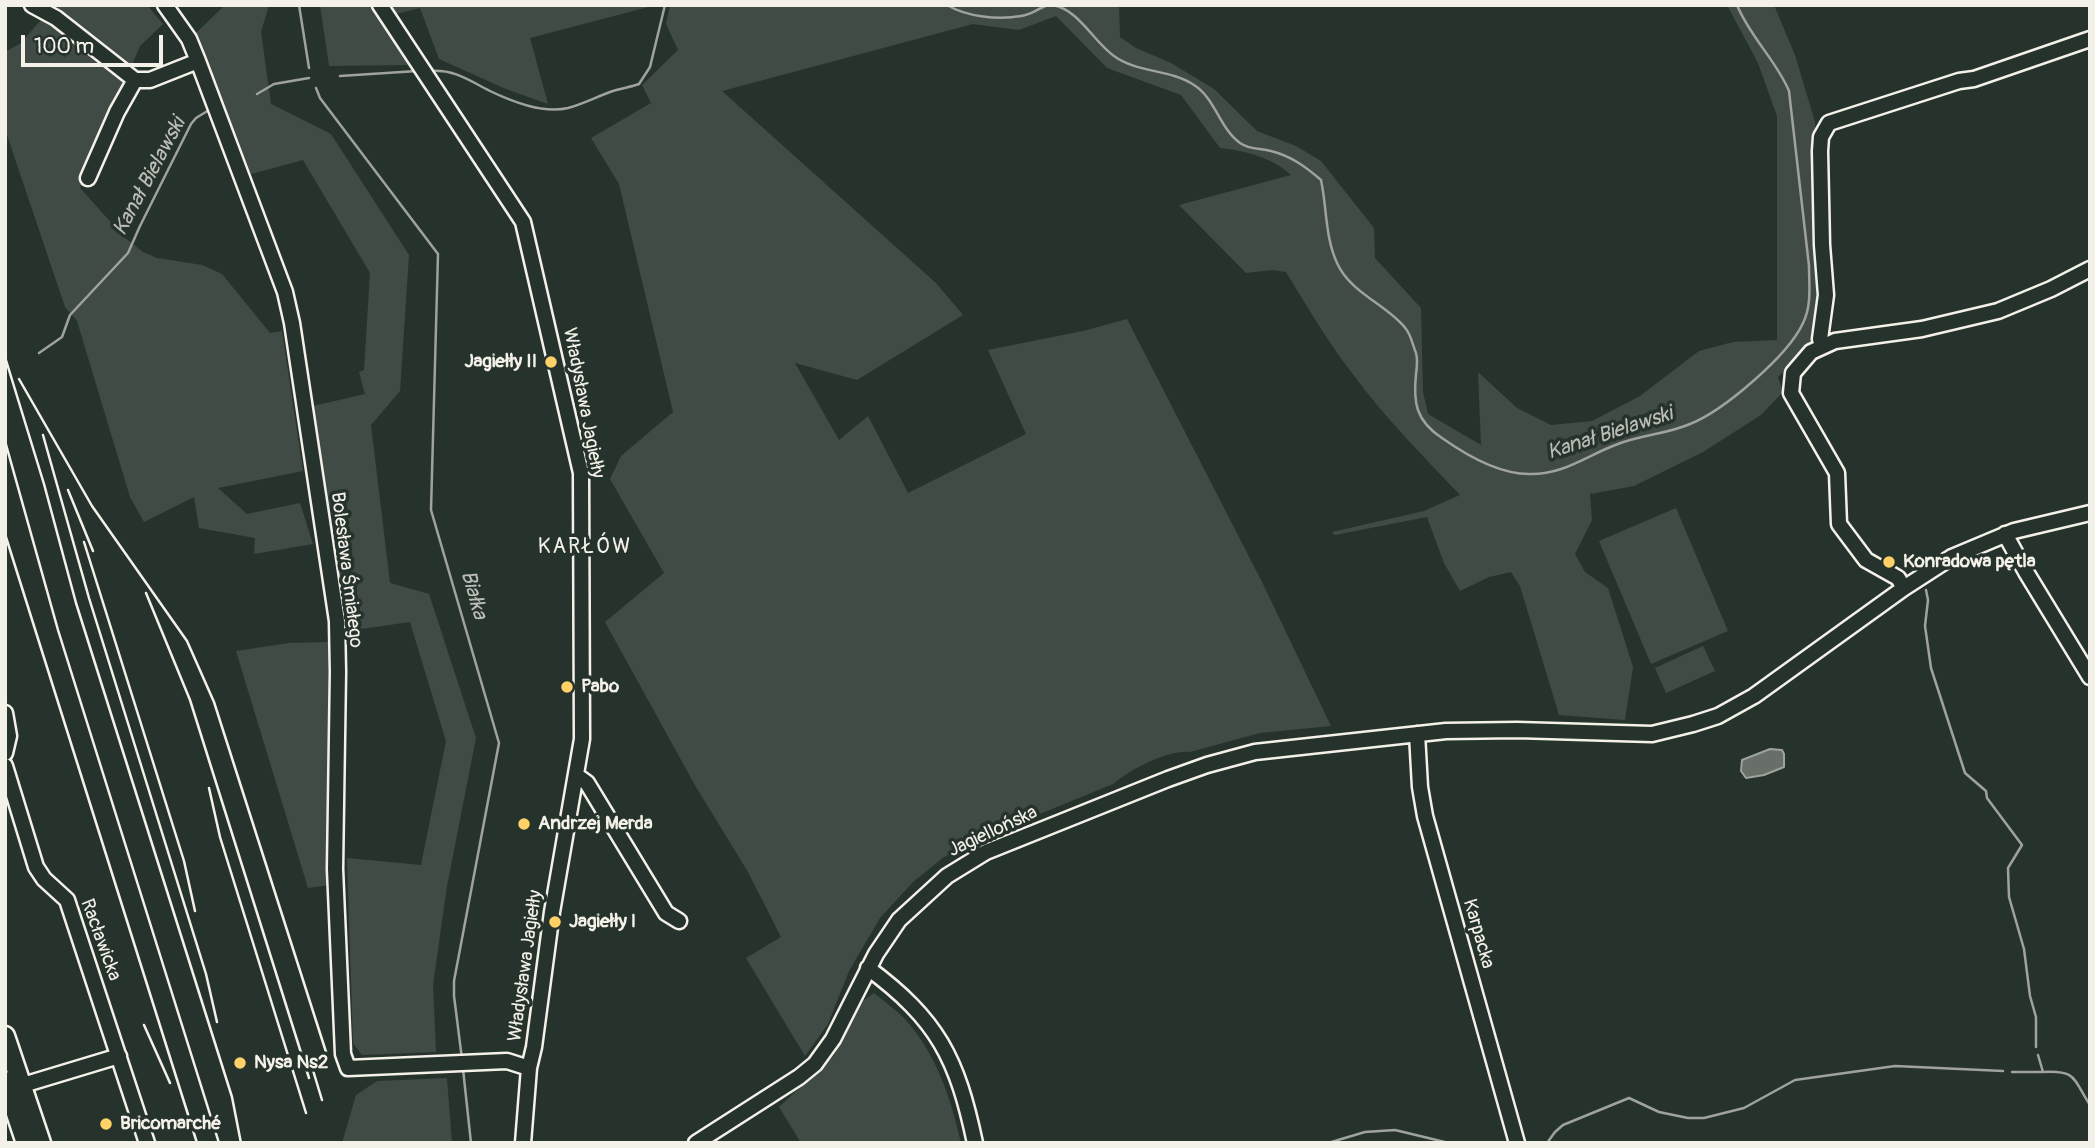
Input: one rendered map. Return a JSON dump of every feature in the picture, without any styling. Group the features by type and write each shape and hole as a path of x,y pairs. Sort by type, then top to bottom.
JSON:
{"main road":[{"path":"5,1036 12,1086 26,1143"},
{"path":"12,1086 41,1143"}],"street":[{"path":"32,5 56,18 135,80 150,80 198,61"},
{"name":"Bolesława Śmiałego","path":"164,5 189,39 198,61 290,314 337,621 335,869 343,1054 348,1068 507,1061 529,1068"},
{"name":"Władysława Jagiełły","path":"380,5 523,222 578,455 582,739 557,879 529,1068 523,1143"},
{"path":"1822,346 1820,339 1826,295 1820,151 1821,136 1829,122 1973,79 2090,39"},
{"path":"88,178 117,112 135,80"},
{"path":"1904,588 1898,578 1866,560 1842,528 1838,520 1837,473 1791,393 1794,373 1805,358 1822,346 1845,339 1923,329 1998,311 2090,269"},
{"name":"Jagiellońska","path":"696,1143 815,1064 833,1040 868,968 891,931 926,892 960,867 998,847 1168,779 1223,760 1272,750 1417,734 1517,730 1642,734 1665,732 1693,724 1718,716 1754,696 1904,588 1952,557 2006,534 2090,513"},
{"path":"2006,534 2025,572 2090,677"},
{"path":"5,713 9,736 5,753"},
{"name":"Karpacka","path":"1417,734 1424,816 1517,1143"},
{"name":"Racławicka","path":"5,766 36,867 44,879 67,900 147,1143"},
{"path":"576,775 587,783 666,913 679,921"},
{"path":"868,968 906,999 945,1048 964,1095 975,1143"},
{"path":"12,1086 119,1056"}],"shaded area":[{"path":"45,5 147,5 163,24 140,46 80,188 125,238 143,252 157,258 202,265 222,274 270,333 282,331 303,471 218,488 247,514 300,503 313,544 254,554 255,538 199,528 194,497 144,522 130,497 77,321 65,307 7,135 5,136 5,52 21,43 46,14"},
{"path":"225,5 269,5 261,32 271,104 331,134 409,255 400,391 371,425 390,583 429,594 476,738 447,886 433,985 436,1052 362,1055 353,1043 347,858 421,865 446,741 410,622 347,631 336,544 313,406 365,394 359,372 364,370 370,273 303,160 251,174 196,33"},
{"path":"320,5 369,5 409,65 329,66"},
{"path":"390,5 656,5 530,38 548,104 506,89 439,59 420,8 396,14"},
{"path":"670,5 1119,5 1120,37 1214,89 1257,131 1296,146 1321,161 1374,228 1375,258 1421,308 1423,392 1428,414 1481,445 1478,372 1517,408 1551,425 1592,421 1640,396 1699,351 1733,342 1777,340 1777,116 1758,63 1727,5 1774,5 1795,55 1815,122 1818,253 1822,296 1814,341 1778,377 1783,392 1761,415 1703,452 1634,486 1590,494 1592,520 1575,554 1585,572 1608,588 1633,667 1625,720 1559,715 1520,586 1511,572 1489,577 1460,591 1444,563 1427,517 1335,535 1332,532 1424,511 1460,495 1367,393 1328,339 1286,272 1273,270 1246,273 1179,205 1291,175 1258,156 1220,148 1181,95 1107,68 1056,16 1019,30 973,24 722,91 936,283 963,315 857,380 795,363 839,440 868,416 908,493 1026,434 988,350 1083,331 1127,319 1262,582 1331,726 1260,733 1190,752 1160,757 1129,772 1113,784 1003,829 944,857 913,882 880,918 849,971 828,1024 805,1056 746,958 781,937 748,872 696,787 605,622 664,573 610,479 621,456 673,412 619,184 591,138 651,103 642,85 678,50 666,24"},
{"path":"1676,508 1728,631 1651,664 1599,541"},
{"path":"329,642 329,885 308,888 236,651 289,643"},
{"path":"1703,646 1715,671 1666,693 1655,668"},
{"path":"1770,749 1782,750 1784,767 1764,775 1746,778 1741,771 1742,760"},
{"path":"874,993 904,1018 925,1046 947,1093 961,1143 801,1143 779,1107 833,1057 863,1001"},
{"path":"447,1078 452,1143 342,1143 356,1095 377,1081"}],"waterway":[{"name":"Białka","path":"299,5 309,68"},
{"name":"Kanał Bielawski","path":"430,71 455,74 528,106 568,108 639,84 650,67 665,5"},
{"name":"Kanał Bielawski","path":"947,5 973,15 1003,18 1025,15 1047,5"},
{"name":"Kanał Bielawski","path":"1053,5 1071,13 1114,56 1194,85 1207,98 1227,130 1240,143 1285,156 1304,166 1321,180 1328,233 1333,253 1343,274 1360,291 1390,313 1411,337 1417,358 1416,403 1422,418 1433,432 1472,457 1506,471 1529,474 1564,468 1618,444 1681,427 1704,417 1736,395 1769,366 1784,351 1803,323 1809,302 1809,266 1789,91 1737,5"},
{"name":"Kanał Bielawski","path":"340,76 417,71"},
{"name":"Kanał Bielawski","path":"257,94 274,84 309,78"},
{"name":"Białka","path":"316,88 320,98 438,254 431,510 499,743 454,981 462,1059"},
{"name":"Kanał Bielawski","path":"39,353 62,337 70,315 128,253 191,124 209,110"},
{"path":"1926,590 1928,600 1925,626 1931,668 1965,773 1986,791 1987,798 2022,845 2008,868 2009,897 2024,949 2030,996 2036,1017 2036,1047"},
{"path":"2038,1055 2043,1072 2062,1073 2073,1078 2090,1105"},
{"path":"1547,1143 1563,1125 1629,1098 1659,1112 1688,1118 1704,1118 1744,1108 1795,1080 1895,1066 2003,1071"},
{"name":"Białka","path":"463,1069 471,1143"},
{"path":"2012,1072 2043,1072"},
{"path":"1328,1143 1365,1132 1395,1130 1449,1143"}],"railway":[{"path":"5,357 44,484 76,603 232,1097 241,1143"},
{"path":"19,379 92,506 187,641 214,702 327,1055"},
{"path":"43,435 89,598 206,974 217,1022"},
{"path":"5,441 58,630 219,1143"},
{"path":"68,490 93,551"},
{"path":"5,534 197,1143"},
{"path":"84,542 184,861 195,911"},
{"path":"146,593 190,700 309,1078"},
{"path":"209,788 220,837 306,1113"},
{"path":"144,1025 170,1083"},
{"path":"312,1067 322,1100"}],"place":[{"name":"Jagiełły II","path":"551,362"},
{"name":"Konradowa pętla","path":"1889,562"},
{"name":"Pabo","path":"567,687"},
{"name":"Andrzej Merda","path":"524,824"},
{"name":"Jagiełły I","path":"555,922"},
{"name":"Nysa Ns2","path":"240,1063"},
{"name":"Bricomarché","path":"106,1124"}],"district":[{"name":"KARŁÓW","path":"585,548"}]}
